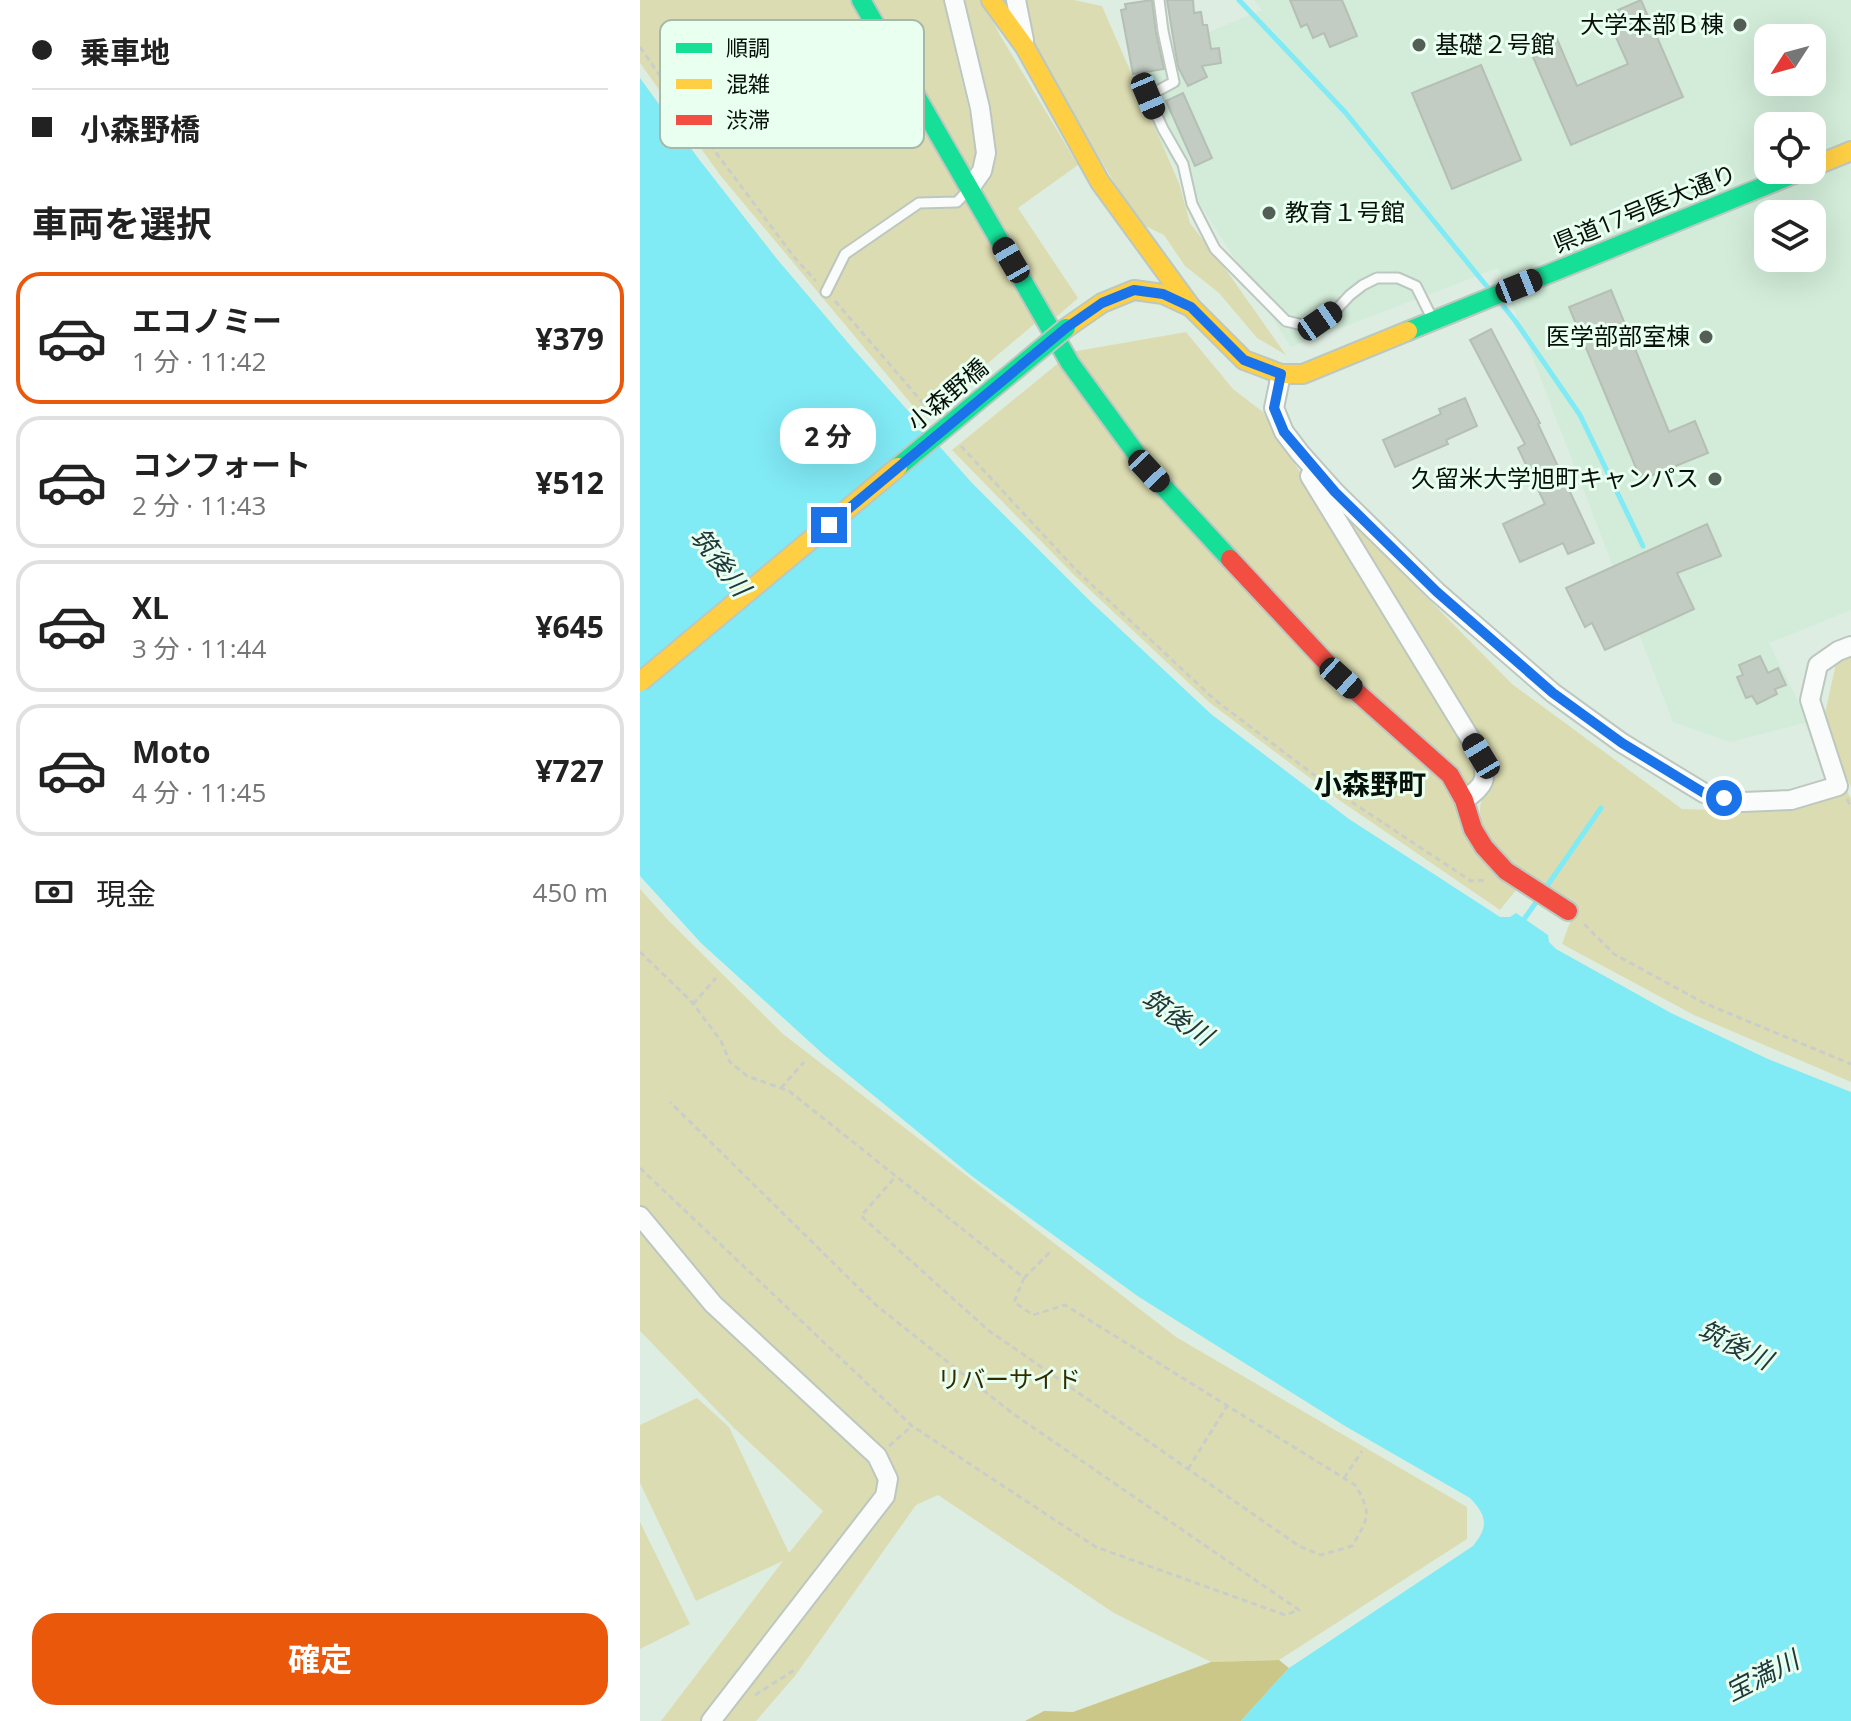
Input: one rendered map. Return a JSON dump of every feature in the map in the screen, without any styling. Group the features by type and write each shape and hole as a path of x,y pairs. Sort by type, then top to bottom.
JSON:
{"street":[{"path":"861,0 873,20"},
{"path":"954,0 980,108 986,153 982,171 970,188"},
{"path":"991,0 1025,47 1100,182 1191,307 1244,360 1281,374 1274,408 1284,432 1300,453 1335,492 1437,592 1553,693 1622,743 1704,793 1743,802 1791,800 1838,786 1810,700 1818,665 1851,646"},
{"path":"1016,0 1025,47"},
{"path":"924,109 1070,363 1149,471 1341,678 1450,775 1464,800 1473,829 1484,847 1506,871 1568,911"},
{"path":"1826,161 1851,151"},
{"name":"県道17号医大通り","path":"1281,374 1303,374 1770,184"},
{"name":"小森野橋","path":"640,682 1066,328 1102,303 1134,290 1163,294 1191,307"},
{"path":"1300,453 1306,471 1481,756 1486,770 1482,784 1464,800"},
{"path":"640,1216 713,1304 877,1456 888,1479 885,1496 711,1721"}],"lane":[{"path":"1159,0 1174,82 1148,96 1183,164 1192,204 1215,249 1286,321 1307,326 1335,311 1363,285 1377,278 1398,278 1416,286 1433,321"},
{"path":"826,292 845,254 919,203 957,202 970,188"}],"path":[{"path":"640,47 660,76"},
{"path":"713,148 794,257 936,418"},
{"path":"956,441 1076,570 1215,700 1338,793 1471,881 1499,879 1506,871"},
{"path":"1568,911 1614,954 1704,1003 1851,1064"},
{"path":"640,952 693,1004 721,1041 730,1062 747,1076 789,1091 1024,1278"},
{"path":"693,1004 716,978"},
{"path":"781,1088 804,1062"},
{"path":"640,1168 912,1426 1096,1547 1285,1615 1299,1610 1012,1413 877,1306 670,1102"},
{"path":"896,1176 861,1216 988,1330 1299,1546 1321,1555 1352,1546 1365,1525 1367,1505 1355,1485 1065,1305 1033,1315 1014,1302 1024,1278 1050,1252"},
{"path":"1188,1469 1227,1406"},
{"path":"877,1456 912,1426"},
{"path":"1344,1478 1362,1451"}],"shaded area":[{"name":"久留米大学旭町キャンパス","path":"1254,0 1851,0 1851,610 1769,643 1809,722 1730,742 1673,722 1498,268 1291,347 1115,71 1262,10"},
{"path":"1279,1660 1289,1668 1241,1721 1025,1721 1044,1711 1073,1712 1211,1662"}],"green space":[{"path":"640,0 943,0 978,148 970,174 1038,321 923,418 701,148 924,148 924,20 660,20 660,91 640,63"},
{"path":"963,0 982,0 1078,165 1018,208 1078,298 1054,319 980,195 997,155"},
{"path":"1024,0 1074,0 1102,6 1179,183 1190,223 1286,355 1257,338 1219,293 1185,266 1164,235 1139,223 1034,51"},
{"path":"1186,332 1233,389 1263,412 1474,754 1476,777 1466,790 1344,671 1151,464 1071,352"},
{"path":"1062,360 1447,785 1517,889 1500,910 1342,802 1210,703 1073,574 952,450"},
{"path":"1343,512 1512,684 1682,809 1775,812 1846,790 1851,798 1851,1082 1694,1015 1562,944 1575,909 1515,868 1490,841 1482,826 1480,805 1495,769"},
{"path":"1851,653 1851,787 1824,718 1837,659"},
{"name":"リバーサイド","path":"640,889 783,1034 1176,1337 1467,1507 1467,1539 1279,1660 1211,1662 1114,1613 938,1495 916,1505 795,1676 756,1721 661,1721 783,1561 696,1601 640,1483 640,1425 697,1398 729,1427 789,1553 823,1511 734,1428 640,1331"},
{"path":"640,1522 690,1624 640,1649"}],"water":[{"path":"640,78 660,106 660,148 691,148 777,259 972,483 1089,600 1211,714 1349,819 1500,917 1510,917 1516,913 1548,935 1549,942 1556,949 1671,1013 1768,1059 1851,1092 1851,1721 1241,1721 1289,1668 1473,1546 1484,1527 1483,1516 1470,1498 1345,1426 1139,1297 973,1177 823,1054 701,943 640,876"}],"building":[{"path":"1152,0 1164,69 1133,74 1121,10 1126,9 1125,4"},
{"path":"1167,0 1193,0 1194,13 1201,12 1203,25 1207,25 1211,49 1219,48 1221,63 1202,66 1207,77 1188,86 1178,67"},
{"path":"1290,0 1342,0 1357,36 1330,47 1324,33 1313,38 1307,24 1301,27"},
{"path":"1641,0 1683,97 1571,145 1530,50 1557,39 1577,86 1628,64 1607,17"},
{"path":"1481,65 1521,160 1452,189 1412,93"},
{"path":"1183,93 1212,158 1195,166 1166,101"},
{"path":"1611,290 1669,432 1695,421 1708,453 1641,480 1569,307"},
{"path":"1491,329 1540,423 1594,543 1568,554 1563,543 1520,562 1503,524 1545,504 1518,448 1525,444 1470,340"},
{"path":"1465,398 1477,426 1446,440 1448,444 1395,467 1383,440 1441,414 1439,409"},
{"path":"1707,524 1721,556 1677,573 1694,609 1605,650 1592,623 1585,627 1566,588"},
{"path":"1760,656 1768,673 1778,668 1786,685 1775,689 1777,694 1757,704 1752,696 1746,698 1737,677 1743,675 1739,665"}],"waterway":[{"path":"1239,0 1345,112 1489,289"},
{"path":"1501,303 1580,415 1643,546"},
{"path":"1547,886 1601,808"},
{"path":"1522,922 1537,901"}],"traffic: fast":[{"path":"861,0 873,20"},
{"path":"924,109 1070,363 1149,471 1230,559"},
{"path":"1408,331 1770,184"},
{"path":"898,467 1066,328"}],"traffic: slow":[{"path":"991,0 1025,47 1100,182 1191,307"},
{"path":"1826,161 1851,151"},
{"path":"1066,328 1102,303 1134,290 1163,294 1191,307 1244,360 1281,374 1303,374 1408,331"},
{"path":"640,682 898,467"}],"traffic: jam":[{"path":"1230,559 1341,678 1450,775 1464,800 1473,829 1484,847 1506,871 1568,911"}],"place":[{"name":"大学本部Ｂ棟","path":"1740,25"},
{"name":"基礎２号館","path":"1419,45"},
{"name":"教育１号館","path":"1269,213"},
{"name":"医学部部室棟","path":"1706,337"},
{"name":"久留米大学旭町キャンパス","path":"1715,479"}],"district":[{"name":"小森野町","path":"1370,784"}],"route":[{"path":"829,525 1066,328 1102,303 1134,290 1163,294 1191,307 1244,360 1281,374 1274,408 1284,432 1335,492 1437,592 1553,693 1622,743 1704,793 1724,798"}],"water label":[{"name":"筑後川","path":"720,562"},
{"name":"筑後川","path":"1177,1017"},
{"name":"筑後川","path":"1735,1345"},
{"name":"宝満川","path":"1762,1676"}]}
